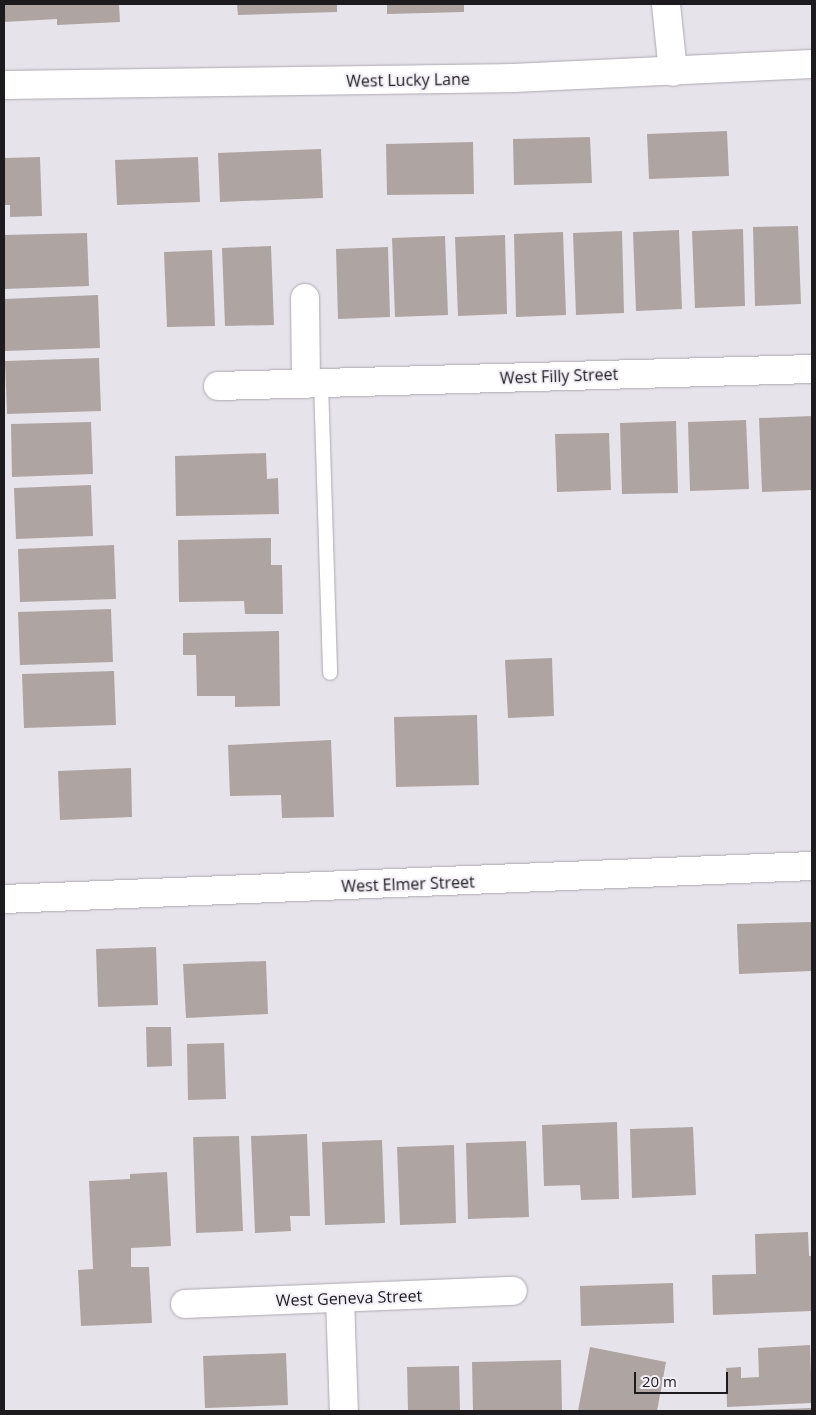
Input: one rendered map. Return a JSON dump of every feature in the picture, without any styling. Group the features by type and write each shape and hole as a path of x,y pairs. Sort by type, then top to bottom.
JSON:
{"street":[{"path":"666,4 673,72"},
{"name":"West Lucky Lane","path":"4,85 513,78 812,64"},
{"path":"305,298 313,383"},
{"name":"West Filly Street","path":"218,386 812,369"},
{"name":"West Elmer Street","path":"4,899 812,866"},
{"name":"West Geneva Street","path":"185,1304 513,1291"},
{"path":"340,1299 344,1411"}],"lane":[{"path":"313,383 330,673"}],"building":[{"path":"4,4 119,4 120,22 57,25 57,19 4,22"},
{"path":"237,4 337,4 337,12 238,15"},
{"path":"387,4 464,4 464,12 387,14"},
{"path":"727,131 729,176 649,179 647,134"},
{"path":"590,137 592,183 514,185 513,139"},
{"path":"473,142 474,194 387,195 386,144"},
{"path":"321,149 323,198 220,202 218,153"},
{"path":"40,157 42,216 10,217 10,205 4,205 4,158"},
{"path":"198,157 200,202 117,205 115,160"},
{"path":"798,226 801,304 755,306 753,227"},
{"path":"743,229 745,306 695,308 692,231"},
{"path":"679,230 682,309 636,311 633,232"},
{"path":"622,231 624,313 576,315 573,233"},
{"path":"563,232 566,315 516,317 514,234"},
{"path":"87,233 89,286 4,289 4,235"},
{"path":"505,235 507,314 458,316 455,237"},
{"path":"445,236 448,315 395,317 392,238"},
{"path":"271,246 274,325 225,326 222,248"},
{"path":"388,247 390,317 338,319 336,249"},
{"path":"212,250 215,326 167,327 164,252"},
{"path":"98,295 100,348 5,351 4,299"},
{"path":"99,358 101,411 7,414 5,361"},
{"path":"812,416 812,490 762,492 759,418"},
{"path":"746,420 749,489 690,491 688,422"},
{"path":"676,421 678,493 622,494 620,423"},
{"path":"91,422 93,474 12,477 11,424"},
{"path":"609,433 611,490 557,492 555,434"},
{"path":"266,453 267,479 278,478 279,514 176,516 175,456"},
{"path":"91,485 93,536 16,539 14,488"},
{"path":"271,538 271,565 282,565 283,614 245,614 244,601 179,602 178,540"},
{"path":"114,545 116,599 20,602 18,549"},
{"path":"111,609 113,662 20,665 18,612"},
{"path":"279,631 280,706 235,707 235,696 197,696 196,655 183,655 183,633"},
{"path":"552,658 554,716 508,718 505,660"},
{"path":"114,671 116,725 24,728 22,674"},
{"path":"477,715 479,785 396,787 394,717"},
{"path":"331,740 334,817 282,818 281,795 230,796 228,745"},
{"path":"131,768 132,817 60,820 58,771"},
{"path":"812,922 812,971 739,974 737,924"},
{"path":"156,947 158,1005 98,1007 96,949"},
{"path":"266,961 268,1014 186,1018 183,964"},
{"path":"146,1027 171,1027 172,1066 147,1067"},
{"path":"224,1043 226,1099 188,1100 187,1044"},
{"path":"617,1122 619,1199 581,1200 580,1185 544,1186 542,1125"},
{"path":"693,1127 696,1195 632,1198 630,1129"},
{"path":"307,1134 310,1216 290,1216 291,1231 255,1233 251,1136"},
{"path":"239,1136 243,1231 196,1233 193,1137"},
{"path":"382,1140 385,1223 325,1225 322,1142"},
{"path":"526,1141 529,1217 468,1219 466,1143"},
{"path":"454,1145 456,1223 400,1225 397,1147"},
{"path":"167,1172 171,1246 131,1248 131,1267 149,1267 152,1323 81,1326 78,1270 93,1269 89,1181 130,1179 130,1174"},
{"path":"808,1232 809,1256 812,1256 812,1311 713,1315 712,1275 756,1274 755,1234"},
{"path":"673,1283 674,1323 581,1326 580,1286"},
{"path":"810,1345 812,1403 727,1407 726,1368 741,1367 741,1378 759,1377 758,1348"},
{"path":"590,1347 666,1362 657,1411 578,1411"},
{"path":"286,1353 288,1405 205,1408 203,1356"},
{"path":"561,1360 562,1411 473,1411 472,1362"},
{"path":"459,1366 460,1411 408,1411 407,1367"},
{"path":"812,1408 812,1411 758,1411 758,1410"}]}
